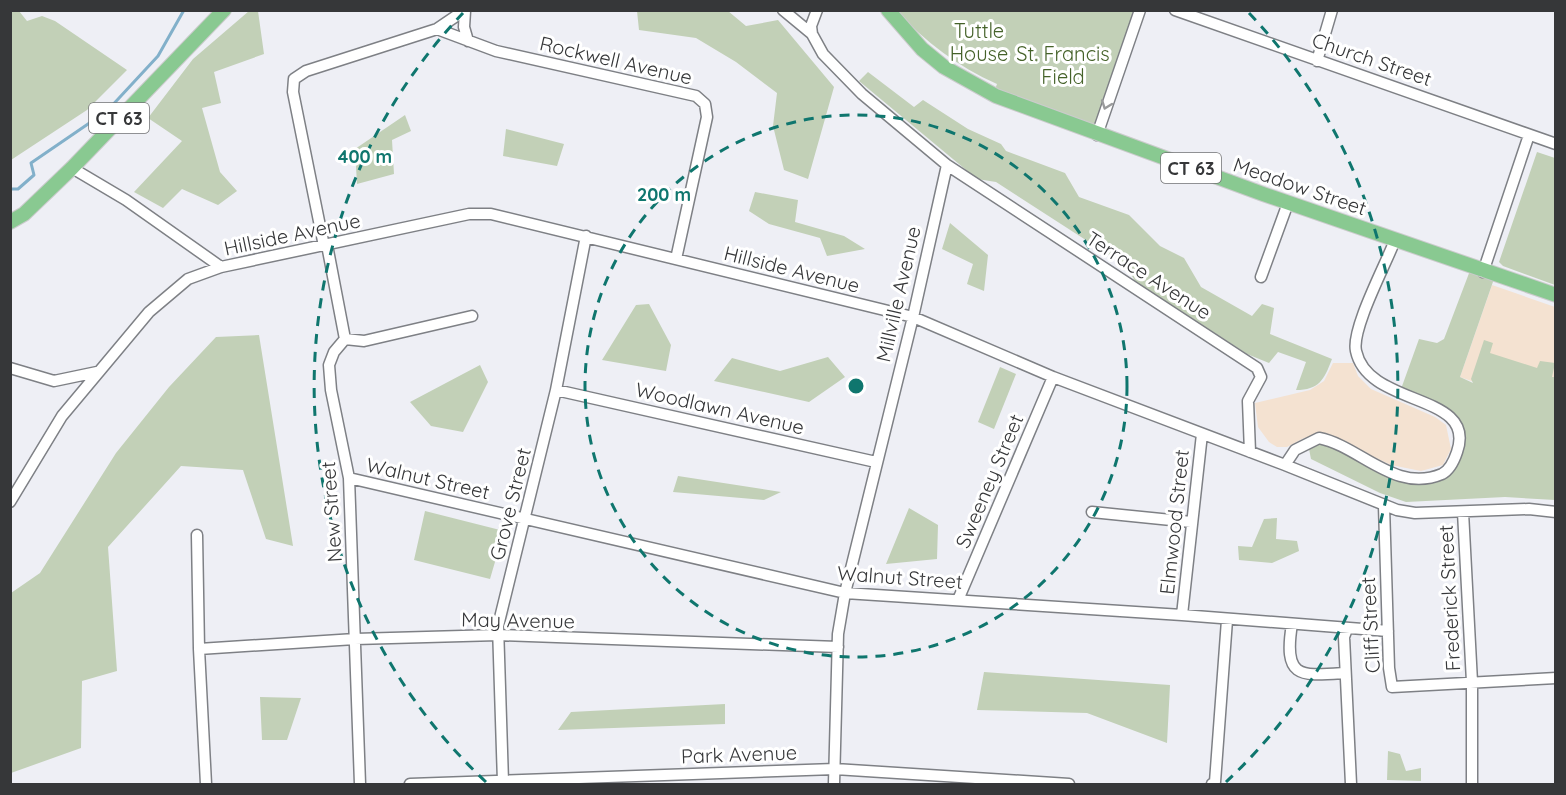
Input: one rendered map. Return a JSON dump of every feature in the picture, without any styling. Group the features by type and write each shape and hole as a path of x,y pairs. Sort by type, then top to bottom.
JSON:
{"main road":[{"name":"CT 63","path":"10,222 24,214 72,168 224,10"},
{"name":"Meadow Street","path":"888,10 922,49 966,81 1006,100 1288,203 1556,295"}],"street":[{"path":"783,10 812,34 824,54 862,94 947,165"},
{"path":"812,34 811,26 817,10"},
{"path":"1097,135 1140,10"},
{"name":"Church Street","path":"1175,10 1556,144"},
{"path":"1317,61 1332,10"},
{"path":"465,11 437,29 299,74 294,79 293,92 345,339 364,341 472,316"},
{"path":"465,11 464,27 468,41"},
{"name":"Rockwell Avenue","path":"437,29 496,51 696,96 705,104 707,117 676,260"},
{"path":"1484,272 1528,135"},
{"name":"Millville Avenue","path":"834,784 838,647 844,593 913,317 947,165"},
{"name":"Terrace Avenue","path":"947,165 1257,368 1261,377 1248,401 1250,452"},
{"path":"72,168 126,200 221,267"},
{"path":"1261,277 1288,203"},
{"name":"Hillside Avenue","path":"10,502 62,416 97,372 172,290 188,279 221,267 469,214 491,214 913,317 1053,376 1285,465 1384,506 1415,513 1529,509 1556,512"},
{"name":"Grove Street","path":"503,782 498,635 500,615 556,390 586,237"},
{"path":"1285,465 1295,450 1319,438 1332,441 1381,469 1410,477 1437,475 1444,472 1454,462 1460,440 1453,419 1440,410 1375,382 1364,370 1354,344 1358,328 1395,240"},
{"name":"New Street","path":"345,339 334,352 329,365 331,390 349,478 360,784"},
{"path":"10,368 54,381 97,372"},
{"name":"Sweeney Street","path":"958,600 1053,376"},
{"name":"Woodlawn Avenue","path":"556,390 876,462"},
{"name":"Elmwood Street","path":"1182,615 1202,434"},
{"name":"Walnut Street","path":"349,478 844,593 1182,615 1388,632"},
{"name":"Cliff Street","path":"1384,506 1389,668 1392,687 1556,678"},
{"path":"1092,512 1191,522"},
{"name":"Frederick Street","path":"1463,512 1472,682 1472,784"},
{"path":"197,535 199,650 207,784"},
{"path":"1212,784 1215,782 1227,620"},
{"path":"1292,624 1291,657 1299,671 1307,675 1345,673"},
{"path":"1347,629 1344,637 1351,784"},
{"name":"May Avenue","path":"199,650 355,639 498,635 838,647"},
{"name":"Park Avenue","path":"410,784 835,769 1070,784"}],"shaded area":[{"path":"1492,285 1555,307 1555,377 1491,388 1460,377"},
{"path":"1333,363 1353,363 1358,376 1371,389 1435,417 1446,425 1451,449 1443,465 1421,471 1391,465 1324,434 1304,438 1287,447 1277,447 1269,442 1258,427 1255,403 1310,390 1324,381"}],"green space":[{"path":"11,10 19,11 27,21 42,16 55,21 127,70 87,110 11,160"},
{"path":"249,11 258,11 264,54 214,72 221,103 202,108 220,172 237,191 218,205 182,189 163,208 134,192 182,141 148,118 193,59"},
{"path":"637,11 728,11 746,26 778,20 834,87 808,179 784,170 773,126 777,93 736,62 696,38 639,30"},
{"name":"St. Francis Field","path":"896,11 1140,11 1097,135 993,95 997,84 943,53"},
{"path":"868,72 914,107 923,100 968,129 1001,144 1006,151 1065,173 1079,197 1129,215 1160,246 1184,258 1201,287 1252,316 1262,304 1274,308 1270,334 1332,359 1323,378 1315,386 1296,390 1306,362 1278,352 1269,363 1247,354 1135,281 1126,266 996,182 977,179 859,81"},
{"path":"405,115 411,131 392,140 394,174 357,184 355,149"},
{"path":"506,129 564,144 557,166 503,156"},
{"path":"1537,152 1555,158 1555,285 1503,266 1499,262"},
{"path":"755,192 798,200 795,222 844,236 865,249 827,256 820,238 769,224 749,211"},
{"path":"950,223 988,255 984,291 967,284 973,264 942,249"},
{"path":"1471,268 1495,276 1460,377 1473,383 1471,379 1484,340 1493,343 1490,353 1537,368 1540,361 1555,363 1552,377 1556,377 1555,500 1505,497 1406,502 1380,493 1311,459 1309,449 1317,442 1331,443 1374,471 1390,476 1435,481 1453,473 1464,441 1454,414 1401,389 1419,339 1437,343 1444,339"},
{"path":"649,304 671,345 666,371 602,360 636,305"},
{"path":"259,335 293,546 266,539 243,470 181,466 108,547 117,671 82,681 81,748 11,773 11,593 40,573 116,453 169,387 216,337"},
{"path":"828,357 845,377 809,402 714,381 732,358 780,371"},
{"path":"480,365 488,382 463,432 431,426 410,402"},
{"path":"1000,367 1016,374 994,429 978,422"},
{"path":"678,476 781,492 764,500 673,492"},
{"path":"909,508 938,525 937,559 886,564"},
{"path":"425,511 504,531 490,579 414,560"},
{"path":"1277,518 1276,539 1297,541 1299,551 1272,563 1239,560 1238,546 1252,547 1264,519"},
{"path":"984,672 1170,685 1167,743 1087,713 977,710"},
{"path":"260,697 301,698 287,740 262,740"},
{"path":"725,704 725,724 558,730 571,712"},
{"path":"1388,751 1400,754 1406,771 1421,768 1421,781 1387,780"}],"waterway":[{"path":"10,189 18,189 34,175 31,163 107,111 158,56 184,10"}],"park label":[{"name":"Tuttle House","path":"979,42"}]}
